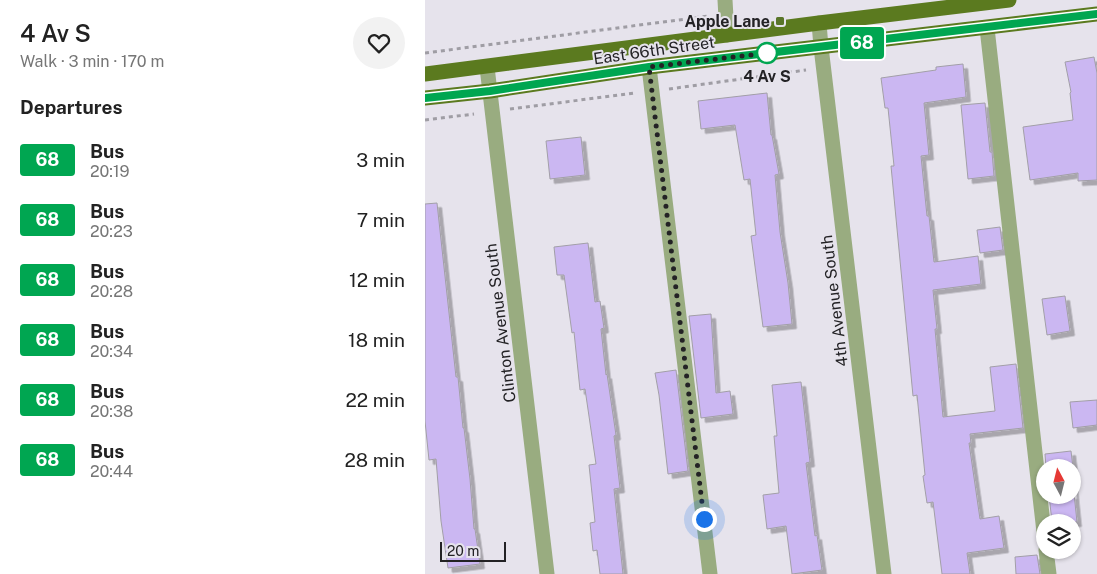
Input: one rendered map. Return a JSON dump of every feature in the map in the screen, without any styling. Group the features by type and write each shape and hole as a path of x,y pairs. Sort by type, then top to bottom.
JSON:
{"main road":[{"name":"East 66th Street","path":"425,74 1009,0"},
{"name":"East 66th Street","path":"425,98 490,91 649,67 1097,14"}],"street":[{"path":"725,0 727,35"},
{"name":"4th Avenue South","path":"819,23 884,574"},
{"path":"987,28 1042,514"},
{"name":"Clinton Avenue South","path":"487,67 547,574"},
{"path":"649,67 710,574"},
{"path":"1047,559 1049,574"}],"path":[{"path":"425,120 823,67"}],"building":[{"path":"1094,57 1097,73 1097,180 1078,181 1078,173 1030,180 1023,127 1073,120 1071,92 1065,62"},
{"path":"963,64 966,97 924,103 929,155 921,156 934,262 978,256 981,284 933,290 943,417 995,411 990,367 1016,364 1023,428 970,434 971,443 969,443 980,519 999,516 1004,548 967,553 970,574 942,574 933,502 927,503 923,476 925,475 917,395 913,396 891,166 894,166 888,108 885,108 881,78 936,70 936,67"},
{"path":"767,93 771,135 779,174 775,175 792,324 763,327 751,236 756,235 750,179 744,180 735,125 701,129 698,101"},
{"path":"985,103 994,176 968,179 961,105"},
{"path":"581,137 585,175 550,179 546,141"},
{"path":"437,203 456,377 458,377 470,479 474,529 480,564 448,568 441,521 436,459 429,460 425,421 425,204"},
{"path":"1000,227 1003,250 980,253 977,230"},
{"path":"588,243 595,302 600,301 604,328 601,329 606,375 616,435 614,436 620,488 614,489 623,574 600,574 597,550 593,551 590,523 595,522 589,465 596,464 585,389 580,390 574,332 572,333 564,275 557,275 554,247"},
{"path":"1065,296 1070,331 1047,335 1042,299"},
{"path":"711,314 716,393 730,391 733,414 701,418 689,316"},
{"path":"676,370 688,471 668,474 655,373"},
{"path":"801,382 810,462 806,463 815,536 817,535 822,570 792,574 786,526 767,529 763,495 779,493 774,436 777,436 772,385"},
{"path":"1097,400 1097,425 1073,428 1070,402"},
{"path":"1071,451 1072,459 1045,459 1045,454"},
{"path":"1050,504 1075,504 1076,514 1051,514"},
{"path":"1036,555 1040,574 1016,574 1015,557"}],"bus line":[{"name":"68","path":"425,98 490,91 649,67 1097,14"}],"place":[{"name":"Apple Lane","path":"780,21"},
{"name":"4 Av S","path":"767,53"}],"route":[{"path":"704,519 649,67 767,53"}]}
